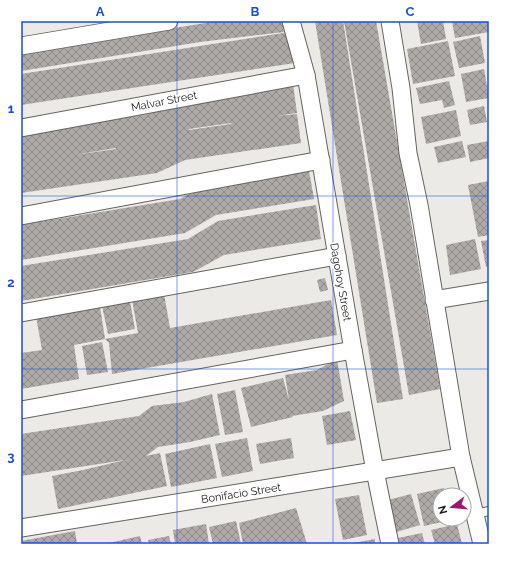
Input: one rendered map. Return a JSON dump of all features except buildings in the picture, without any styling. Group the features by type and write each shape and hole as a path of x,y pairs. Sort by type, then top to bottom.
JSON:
{"street":[{"path":"21,46 169,21"},
{"name":"Dagohoy Street","path":"291,21 306,75 353,350 390,544"},
{"path":"390,21 401,88 408,153 419,205 461,457 482,513 482,544"},
{"name":"Malvar Street","path":"21,128 306,75"},
{"path":"21,216 321,160"},
{"path":"21,313 337,256"},
{"path":"434,300 489,291"},
{"path":"21,410 353,350"},
{"name":"Bonifacio Street","path":"21,528 461,457"}]}
